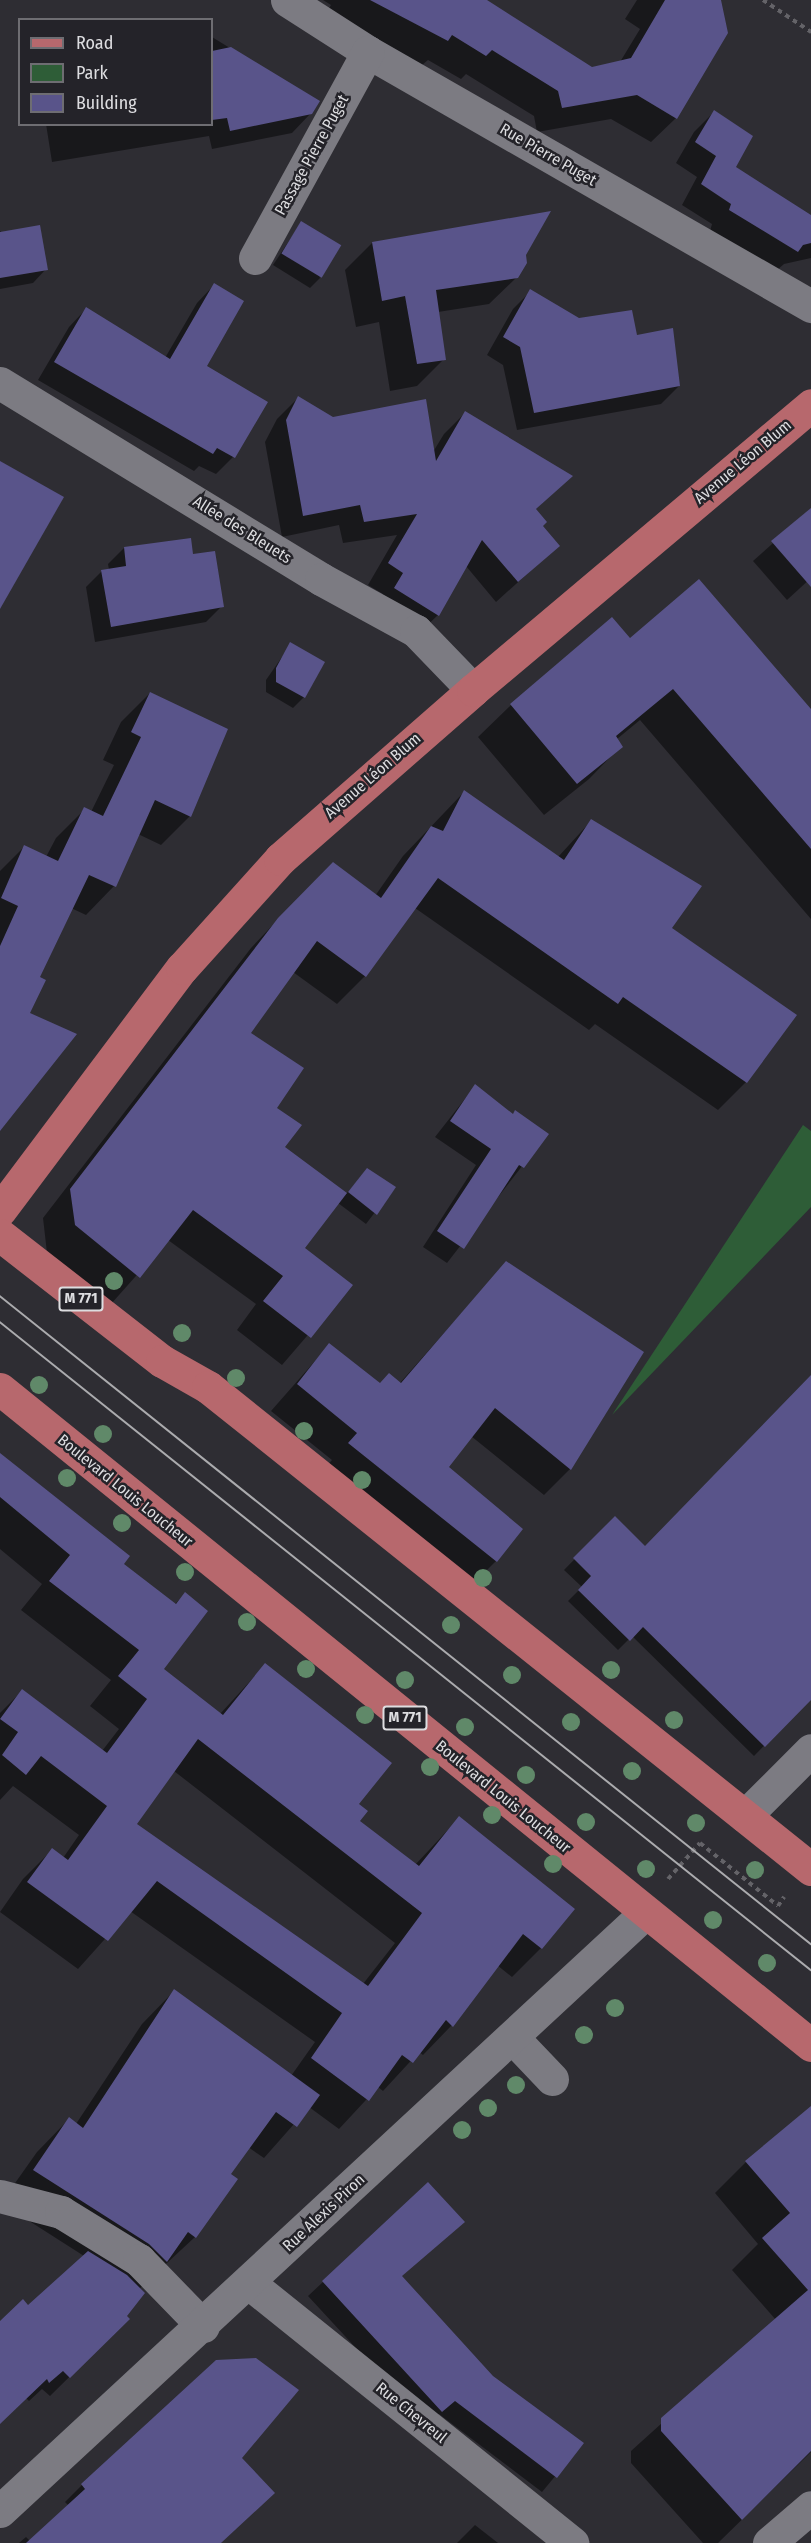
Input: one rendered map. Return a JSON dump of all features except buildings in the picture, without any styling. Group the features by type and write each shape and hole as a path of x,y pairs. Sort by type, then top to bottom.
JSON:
{"main road":[{"name":"Avenue Léon Blum","path":"0,1210 182,968 280,859 473,690 811,405"},
{"name":"M 771","path":"0,1235 162,1361 208,1388 811,1869"},
{"name":"Boulevard Louis Loucheur","path":"0,1389 811,2045"}],"street":[{"name":"Rue Pierre Puget","path":"287,0 368,52 811,306"},
{"name":"Passage Pierre Puget","path":"255,258 368,52"},
{"name":"Allée des Bleuets","path":"0,383 321,579 416,631 473,690"},
{"path":"745,1816 811,1750"},
{"name":"Rue Alexis Piron","path":"0,2511 203,2326 645,1913"},
{"path":"512,2037 552,2079"},
{"path":"0,2196 61,2212 139,2260 203,2326"},
{"name":"Rue Chevreul","path":"249,2283 573,2543"},
{"path":"769,2543 811,2507"}],"path":[{"path":"763,0 811,32"},
{"path":"670,1880 700,1843"}],"green space":[{"path":"803,1125 811,1131 811,1207 612,1415"}],"tram line":[{"path":"0,1296 811,1944"},
{"path":"0,1322 811,1970"}]}
